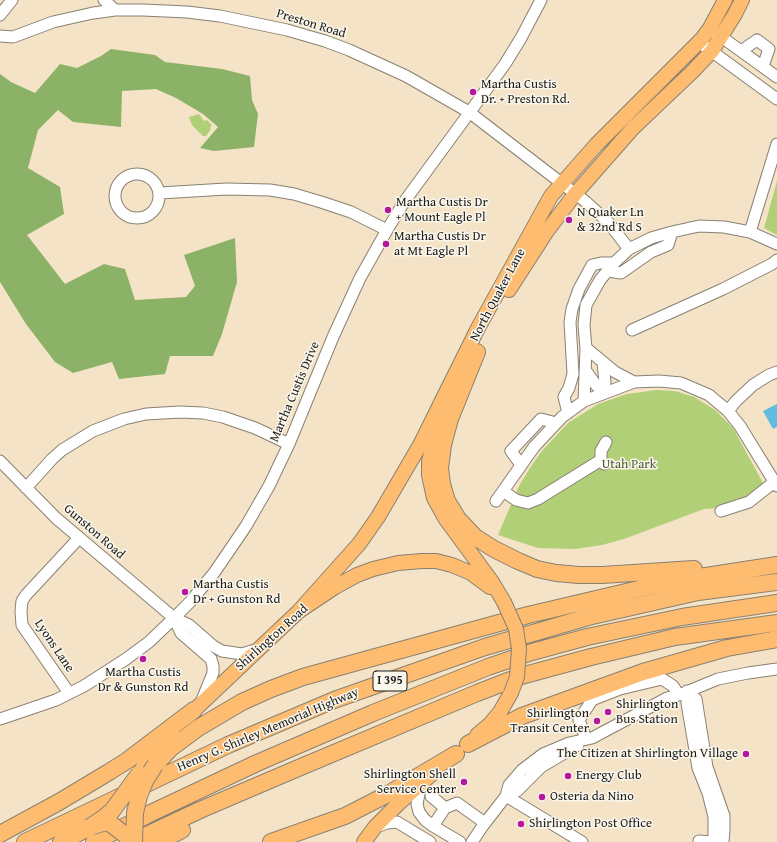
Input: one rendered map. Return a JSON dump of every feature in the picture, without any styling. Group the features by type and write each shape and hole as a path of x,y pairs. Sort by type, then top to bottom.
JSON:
{"highway":[{"path":"477,352 450,419 443,445 440,468 442,484 447,501 458,519 475,537 494,549 518,561 556,573 579,575 777,565"},
{"path":"132,842 135,813 139,796 145,781 155,765 171,748 198,728 242,702 271,689 303,677 528,615 680,580 777,565"},
{"name":"Henry G. Shirley Memorial Highway","path":"25,842 228,745 334,700 485,647 588,617 698,592 777,582"},
{"path":"61,842 92,835 151,813 257,763 373,713 488,667 532,652 587,637 682,617 777,604"},
{"path":"132,842 200,810 296,768 521,676 591,657 675,637 777,622"},
{"path":"271,842 345,816 390,793 462,749 522,716 643,672 726,648 777,639"},
{"path":"0,834 60,802 128,760 197,707"},
{"path":"158,842 296,768"},
{"path":"92,835 102,819 112,811 139,774"},
{"path":"92,835 106,822 124,834 132,842"}],"main road":[{"name":"North Quaker Lane","path":"299,611 359,544 378,517 420,445 487,313 551,196 596,145 699,42 710,28 725,0"},
{"name":"North Quaker Lane","path":"504,602 492,582 446,518 434,498 429,475 429,462 433,443 489,327 514,282 547,231 575,194 633,128 712,51 742,0"},
{"name":"Shirlington Road","path":"132,842 127,821 131,797 139,774 150,756 197,707 299,611 335,587 357,575 373,569 398,563 422,561 436,561 452,565 471,573 488,585 504,602 516,629 519,649 517,676 511,694 500,712 490,724 398,804 375,827 364,842"}],"street":[{"path":"0,15 12,0"},
{"path":"104,0 115,10"},
{"name":"Martha Custis Drive","path":"0,719 39,706 84,686 149,642 200,591 232,548 260,503 289,444 333,336 360,278 387,230 404,202 505,64 541,0"},
{"name":"Preston Road","path":"0,36 12,37 65,19 115,10 173,6 259,23 325,41 400,73 469,112 575,194 608,222 629,249"},
{"path":"710,28 777,77"},
{"path":"741,51 757,40 769,49 763,66"},
{"path":"699,42 777,99"},
{"path":"750,232 777,144"},
{"path":"129,174 144,174 151,178 156,184 160,193 155,210 144,217 129,217 117,206 115,199 115,191 118,184 122,178 129,174"},
{"path":"160,193 226,189 270,190 294,194 322,202 351,212 387,230"},
{"path":"584,401 586,348 584,325 586,305 597,286 611,267 629,249 651,238 699,226 724,227 750,232 777,244"},
{"path":"568,413 564,397 569,388 573,374 570,322 572,309 579,289 592,265 601,263 621,273 651,252 668,245 672,232"},
{"path":"632,330 723,289 777,260"},
{"path":"572,353 586,348"},
{"path":"586,348 615,372 634,382"},
{"path":"603,363 605,382 604,392"},
{"path":"586,371 596,385 604,392"},
{"path":"728,411 752,385 769,374 777,372"},
{"path":"496,501 534,447 556,423 584,401 604,392 634,382 659,381 682,383 710,395 728,411 740,426 775,484 749,502 721,511"},
{"path":"26,488 62,450 94,431 124,418 146,414 180,412 203,413 223,417 256,428 289,444"},
{"path":"521,465 511,451 541,419 556,423"},
{"path":"503,491 520,502 532,502 602,462 601,451 606,442"},
{"name":"Gunston Road","path":"0,461 79,538 174,618 189,625 213,646 222,651 242,654 259,649"},
{"name":"Lyons Lane","path":"69,693 22,625 21,611 22,601 26,595 79,538"},
{"name":"Gunston Road","path":"174,618 181,633 211,660 213,666 211,679 197,707"},
{"path":"472,842 506,796 509,785 522,770 543,754 569,743 586,739 622,723 667,698 718,679 748,672 777,669"},
{"path":"586,739 579,720 592,700 627,687 662,679 683,693 696,699 707,767 724,816 723,842"},
{"path":"683,693 688,703 698,768 708,793 714,817 714,842 699,842"},
{"path":"421,784 417,804 419,812 425,820 433,826 460,842"},
{"path":"431,796 445,808"},
{"path":"506,796 582,842"},
{"path":"433,826 445,808 457,803 485,823"},
{"path":"375,827 387,823 397,822 430,842"}],"green space":[{"path":"111,49 155,55 165,62 222,69 250,76 252,100 258,114 254,147 214,151 200,148 218,127 203,114 176,98 156,89 122,91 121,127 73,122 58,110 38,130 28,168 60,187 64,214 27,235 65,284 104,264 125,269 135,300 186,297 195,286 184,255 235,238 237,282 222,334 213,356 170,356 165,374 119,379 112,362 73,373 55,362 26,324 0,282 0,74 11,82 35,93 60,64 77,68 101,56"},
{"path":"199,114 204,121 207,120 212,125 206,136 203,136 192,125 189,117"},
{"path":"777,181 777,235 764,228"},
{"name":"Utah Park","path":"656,390 675,391 694,397 715,410 733,428 764,485 751,497 723,508 704,509 624,539 602,545 575,549 538,548 498,535 519,486 530,468 541,452 568,423 598,404 627,394"}],"water":[{"path":"777,404 777,427 773,429 763,411"}],"place":[{"name":"Martha Custis Dr. + Preston Rd.","path":"473,92"},
{"name":"Martha Custis Dr + Mount Eagle Pl","path":"388,210"},
{"name":"N Quaker Ln & 32nd Rd S","path":"569,220"},
{"name":"Martha Custis Dr at Mt Eagle Pl","path":"386,244"},
{"name":"Martha Custis Dr + Gunston Rd","path":"185,592"},
{"name":"Martha Custis Dr & Gunston Rd","path":"143,659"},
{"name":"Shirlington Bus Station","path":"608,712"},
{"name":"Shirlington Transit Center","path":"597,721"},
{"name":"The Citizen at Shirlington Village","path":"746,754"},
{"name":"Energy Club","path":"568,776"},
{"name":"Shirlington Shell Service Center","path":"464,782"},
{"name":"Osteria da Nino","path":"542,797"},
{"name":"Shirlington Post Office","path":"521,824"}]}
